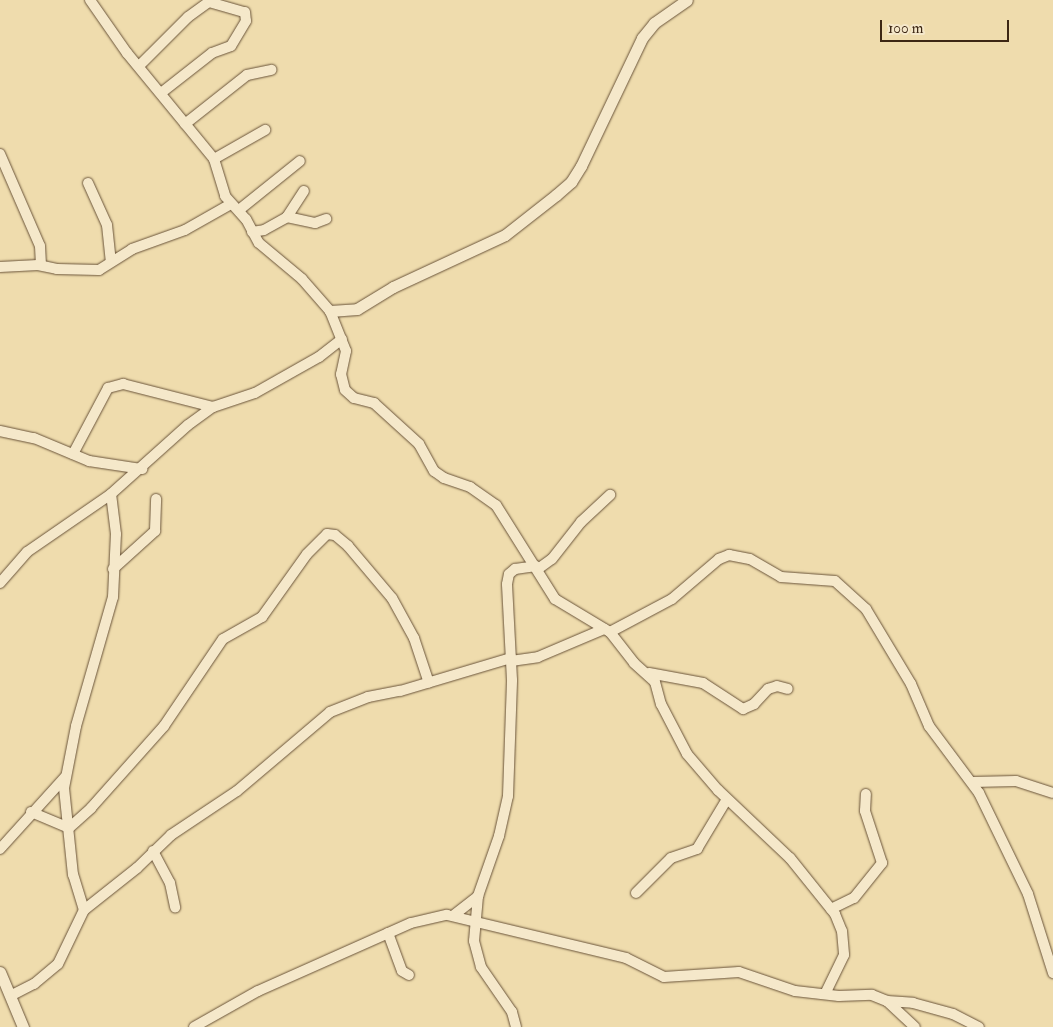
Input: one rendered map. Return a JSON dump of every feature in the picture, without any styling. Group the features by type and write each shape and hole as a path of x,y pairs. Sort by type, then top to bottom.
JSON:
{"street":[{"path":"90,0 139,66 214,159 230,204 239,210 267,252 302,279 330,312 346,350 341,374 345,390 354,398 374,403 418,444 434,471 444,478 470,487 496,505 537,567 554,600 607,631 634,662 649,673 703,683 743,709 754,704 768,689 777,686 788,689"},
{"path":"330,312 357,309 393,287 506,235 571,182 581,166 642,38 654,23 687,0"},
{"path":"139,66 188,17 209,2 245,12 246,21 234,43 212,53 161,93"},
{"path":"186,124 247,75 271,70"},
{"path":"214,159 265,130"},
{"path":"0,154 40,246 41,265"},
{"path":"239,210 300,161"},
{"path":"88,184 107,225 111,261"},
{"path":"252,232 264,230 287,217 304,191"},
{"path":"0,267 41,265 57,269 99,270 111,261 139,246 185,230 230,204"},
{"path":"287,217 315,223 326,219"},
{"path":"0,583 27,552 111,494 142,469 173,437 213,407 255,393 319,357 342,339"},
{"path":"73,454 108,388 123,384 213,407"},
{"path":"0,431 34,438 109,466 142,469"},
{"path":"84,910 73,875 69,828 63,798 65,777 113,597 116,534 111,494"},
{"path":"516,1027 512,1012 476,955 475,924 478,896 499,836 508,796 511,758 509,574 515,568 537,567 552,558 581,522 610,495"},
{"path":"114,569 158,526 156,498"},
{"path":"69,828 91,808 164,726 223,639 262,617 307,554 327,534 335,535 348,546 392,598 414,638 429,683"},
{"path":"12,995 34,984 58,964 84,910 137,868 153,850 237,791 330,712 368,697 429,683 511,660 538,658 607,631 672,599 719,559 729,555 750,559 781,577 835,581 866,609 911,684 929,726 973,782 1025,886 1053,974"},
{"path":"649,673 687,754 727,799 790,858 831,909 842,931 844,950 826,992"},
{"path":"0,849 31,812 65,777"},
{"path":"973,782 1016,781 1052,793"},
{"path":"831,909 854,898 882,864 864,807 866,794"},
{"path":"636,893 671,858 697,849 727,799"},
{"path":"31,812 69,828"},
{"path":"153,850 170,883 175,907"},
{"path":"454,915 478,896"},
{"path":"194,1027 258,991 388,933 438,916 454,915 475,924 626,958 664,977 739,972 779,988 826,992 839,996 872,996 887,1002 922,1006 953,1014 980,1027"},
{"path":"388,933 402,971 409,975"},
{"path":"0,972 12,995 23,1027"},
{"path":"887,1002 915,1027"}]}
